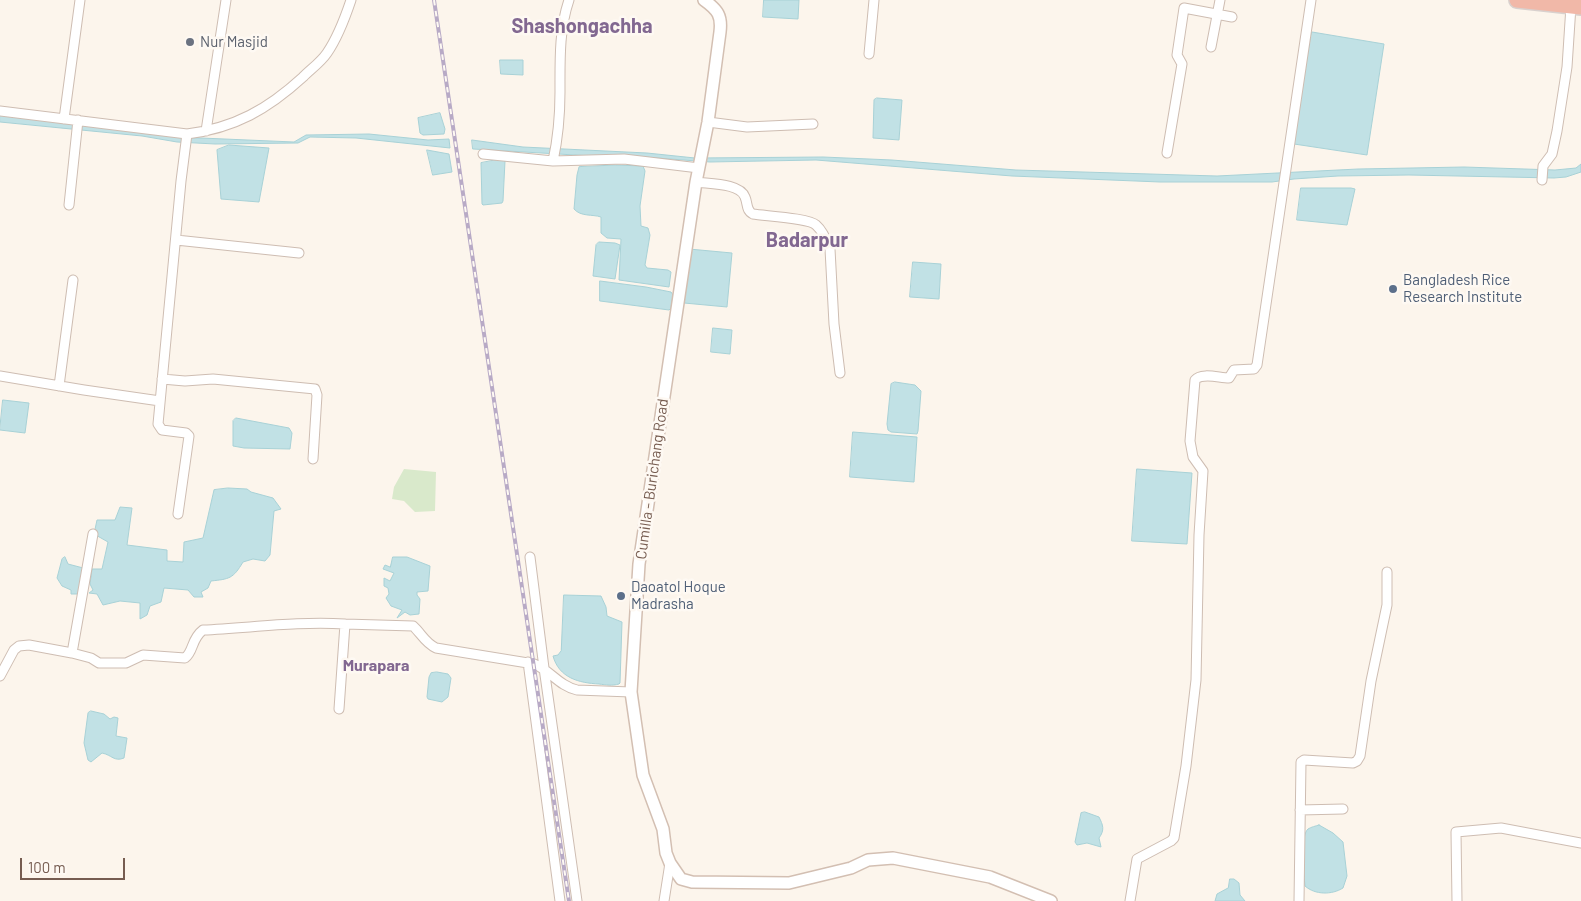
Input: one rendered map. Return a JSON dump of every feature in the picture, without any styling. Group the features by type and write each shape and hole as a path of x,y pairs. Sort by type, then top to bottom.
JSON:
{"highway":[{"path":"1517,0 1576,6"}],"main road":[{"name":"Cumilla - Burichang Road","path":"670,864 666,853 663,829 644,775 632,692 639,564 696,182 708,122 721,21 716,10 704,0"},
{"path":"670,864 682,880 692,882 789,883 852,868 868,860 893,858 990,877 1051,901"}],"street":[{"path":"64,119 80,0"},
{"path":"206,132 226,0"},
{"path":"0,110 187,134 206,132 263,109 292,87 326,54 335,41 351,0"},
{"path":"554,158 559,114 564,13 569,0"},
{"path":"869,54 874,0"},
{"path":"1211,47 1220,0"},
{"path":"1130,901 1137,859 1174,838 1186,766 1196,680 1203,471 1193,457 1190,441 1194,380 1202,376 1230,378 1234,370 1254,369 1257,365 1312,0"},
{"path":"1542,180 1543,166 1552,154 1558,131 1576,6"},
{"path":"1167,153 1182,64 1177,55 1184,8 1232,17"},
{"path":"69,205 78,120"},
{"path":"708,122 747,127 813,124"},
{"path":"178,514 189,436 186,433 163,430 158,424 187,134"},
{"path":"483,154 624,159 699,168"},
{"path":"696,182 730,186 738,189 745,196 748,210 753,214 806,220 816,224 830,249 834,324 840,373"},
{"path":"176,240 299,253"},
{"path":"59,386 73,280"},
{"path":"0,376 160,400"},
{"path":"162,379 213,379 315,389 317,395 313,459"},
{"path":"72,653 93,534"},
{"path":"530,557 577,901"},
{"path":"1299,901 1301,762 1304,760 1353,763 1360,756 1387,605 1388,572"},
{"path":"0,676 14,650 19,646 29,645 72,653 91,658 99,663 126,663 144,655 185,658 189,654 196,635 203,630 288,624 345,624 412,626 420,632 430,645 436,648 528,662 544,668 562,685 568,688 632,692"},
{"path":"339,709 345,624"},
{"path":"528,662 560,901"},
{"path":"1300,810 1344,809"},
{"path":"1457,901 1456,832 1501,828 1581,843"},
{"path":"664,901 670,864"}],"green space":[{"path":"404,469 436,472 435,511 415,512 404,501 392,499 394,487"}],"water":[{"path":"764,0 799,0 798,19 763,17"},
{"path":"1312,32 1384,44 1367,155 1294,144"},
{"path":"500,60 523,60 523,75 501,74"},
{"path":"877,98 902,100 899,140 873,138 874,100"},
{"path":"440,113 445,129 444,134 423,135 420,133 418,118"},
{"path":"0,114 178,137 294,142 306,135 369,134 428,140 449,139 450,148 356,138 310,137 298,143 215,144 177,142 142,136 0,122"},
{"path":"472,140 523,147 647,153 695,158 823,157 892,160 1016,170 1217,176 1358,169 1464,167 1555,170 1576,168 1581,164 1581,172 1566,177 1554,178 1409,175 1338,176 1272,182 1160,182 1012,176 816,160 710,162 630,156 592,156 473,149"},
{"path":"229,145 269,148 259,202 221,199 217,150"},
{"path":"427,150 449,154 452,172 433,175"},
{"path":"501,159 505,161 503,201 502,203 483,205 481,163"},
{"path":"643,166 645,171 640,206 641,226 648,228 650,235 645,265 647,268 671,272 669,287 619,280 621,239 607,238 601,233 601,217 583,214 574,209 579,167"},
{"path":"1301,188 1355,189 1347,225 1297,220"},
{"path":"599,242 620,245 615,279 593,276 596,245"},
{"path":"689,249 732,253 727,307 684,303"},
{"path":"913,262 941,264 939,299 910,297"},
{"path":"600,281 671,292 673,295 671,308 669,310 600,301"},
{"path":"713,328 732,330 730,354 711,352"},
{"path":"895,382 915,385 921,391 917,434 891,432 888,430 891,384"},
{"path":"3,400 29,403 25,433 0,430"},
{"path":"236,418 289,428 292,433 290,449 233,446 233,421"},
{"path":"853,432 917,437 914,482 850,477"},
{"path":"1137,469 1192,473 1187,544 1132,541"},
{"path":"228,488 247,489 251,492 273,498 281,509 274,511 270,555 265,561 253,559 243,562 230,577 211,581 208,588 201,592 203,597 194,597 188,590 164,588 161,602 150,606 147,615 140,619 140,603 120,601 103,605 97,594 89,593 93,590 90,584 92,569 102,569 108,542 94,534 97,520 115,520 120,507 132,508 127,545 167,550 167,561 183,562 184,542 203,538 214,490"},
{"path":"65,557 68,564 87,569 82,594 71,594 71,590 62,586 57,578 62,559"},
{"path":"393,557 407,557 430,566 428,591 417,592 420,599 419,614 410,615 405,612 397,618 402,610 391,606 386,598 389,594 388,588 384,586 384,578 390,581 394,573 383,569 385,565 390,567"},
{"path":"564,595 601,596 606,607 607,616 622,622 619,684 607,685 577,681 560,670 553,656 558,655 561,651"},
{"path":"431,673 448,674 451,678 448,697 442,702 428,699 427,697 429,677"},
{"path":"91,711 104,714 110,719 118,718 116,736 127,738 124,758 115,759 102,753 91,762 88,760 84,743 88,713"},
{"path":"1085,812 1099,817 1103,828 1099,838 1101,847 1087,843 1077,845 1075,842 1081,813"},
{"path":"1319,825 1333,833 1343,842 1347,876 1343,888 1334,892 1314,891 1305,886 1304,839 1308,829"},
{"path":"1230,879 1234,879 1239,883 1240,895 1245,901 1215,901 1217,894 1228,888"}],"railway":[{"path":"434,0 569,901"}],"place":[{"name":"Nur Masjid","path":"190,42"},
{"name":"Bangladesh Rice Research Institute","path":"1393,289"},
{"name":"Daoatol Hoque Madrasha","path":"621,596"}],"district":[{"name":"Shashongachha","path":"582,26"},
{"name":"Badarpur","path":"807,240"},
{"name":"Murapara","path":"376,666"}]}
